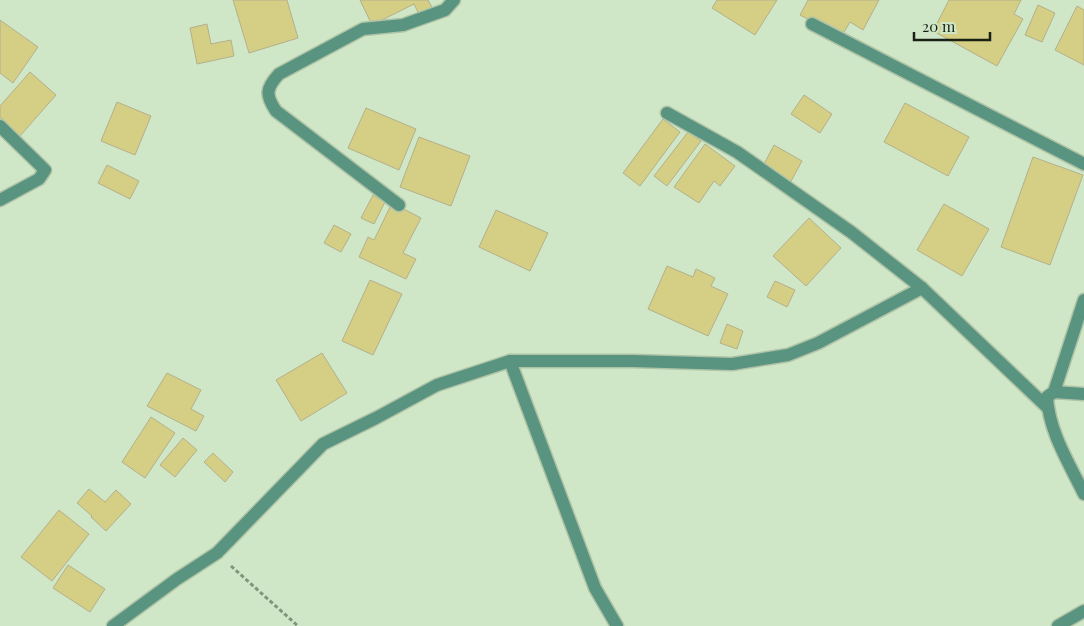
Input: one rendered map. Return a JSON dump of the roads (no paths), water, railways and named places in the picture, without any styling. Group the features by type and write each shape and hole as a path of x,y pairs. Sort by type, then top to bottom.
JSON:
{"street":[{"path":"399,205 276,111 269,102 268,90 279,74 363,29 402,24 445,10 454,0"},
{"path":"812,24 1084,164"},
{"path":"667,113 737,152 851,232 922,288 1048,408"},
{"path":"0,126 46,170 39,179 0,200"},
{"path":"113,626 218,553 323,444 436,385 510,361 633,361 732,364 788,355 818,343 922,288"},
{"path":"1084,300 1054,392 1047,397 1055,434 1084,494"},
{"path":"510,361 595,588 617,626"},
{"path":"1054,392 1084,394"},
{"path":"1058,626 1084,611"}]}
